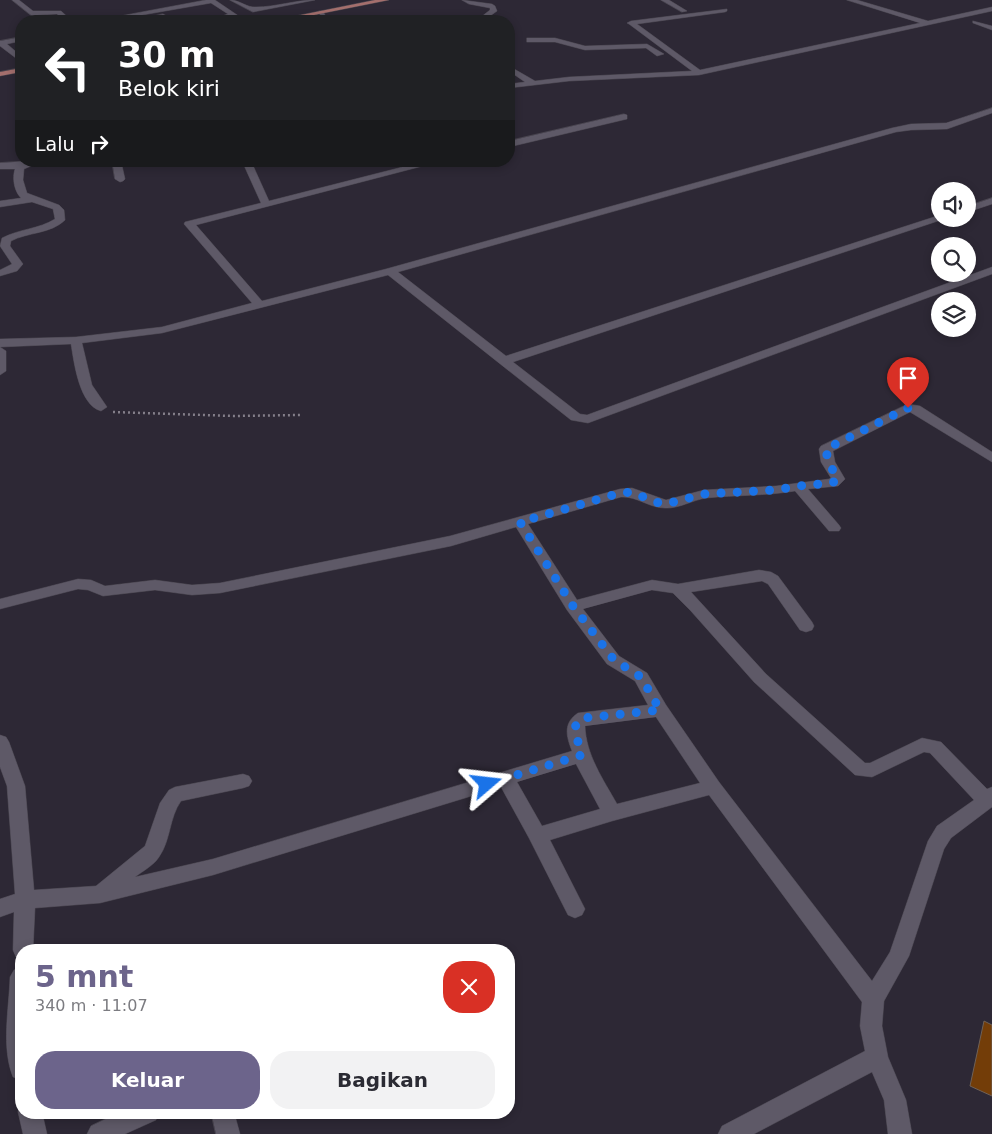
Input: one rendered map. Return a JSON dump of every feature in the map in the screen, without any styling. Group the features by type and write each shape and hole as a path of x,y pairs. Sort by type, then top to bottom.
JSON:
{"main road":[{"path":"305,15 386,0"},
{"path":"0,74 15,71"}],"street":[{"path":"15,0 34,15"},
{"path":"130,15 211,0 234,15"},
{"path":"233,0 262,15"},
{"path":"253,10 312,0"},
{"path":"464,0 470,3 488,4 493,7 494,11 488,15"},
{"path":"664,0 684,11"},
{"path":"850,0 928,24"},
{"path":"699,73 631,22 725,10"},
{"path":"515,85 569,79 699,73 992,10"},
{"path":"31,13 59,12 62,15"},
{"path":"975,22 992,28"},
{"path":"15,40 1,43 15,53"},
{"path":"530,40 556,40 585,48 647,46 684,75"},
{"path":"515,72 533,83"},
{"path":"0,343 76,340 162,330 260,306 895,130 911,127 947,126 992,110"},
{"path":"515,143 624,117"},
{"path":"0,166 15,166"},
{"path":"0,273 13,269 18,264 5,246 6,240 48,227 60,220 59,210 56,206 23,195 17,175 20,167"},
{"path":"117,167 120,179"},
{"path":"249,167 266,204"},
{"path":"260,306 189,224 413,167"},
{"path":"0,204 31,199"},
{"path":"976,206 992,201"},
{"path":"504,361 931,221"},
{"path":"390,270 576,417 588,419 992,270"},
{"path":"76,340 82,378 94,401 101,407"},
{"path":"0,351 0,372"},
{"path":"0,604 78,584 90,585 103,591 155,585 205,590 451,541 620,493 632,492 655,502 666,504 704,494 776,490 832,483 838,479 828,462 826,449 908,408 916,409 992,458"},
{"path":"798,486 834,528"},
{"path":"520,522 573,606 614,660 641,677 660,710 713,787 874,999"},
{"path":"573,606 652,585 678,589 759,575 773,580 806,626"},
{"path":"678,589 696,606 760,678 861,770 872,770 922,745 928,744 935,747 989,798 944,832 935,847 900,956 874,999 871,1026 877,1057 895,1100 900,1134"},
{"path":"612,813 582,755 575,732 576,723 584,718 660,710"},
{"path":"0,742 16,786 25,900 23,944"},
{"path":"0,908 25,900 100,894 213,867 582,755"},
{"path":"505,778 536,832 575,909"},
{"path":"100,894 152,852 157,843 168,802 175,794 243,781"},
{"path":"536,832 544,834 612,813 713,787"},
{"path":"730,1134 877,1057"},
{"path":"32,1119 35,1134"},
{"path":"100,1134 133,1119"},
{"path":"224,1119 228,1134"}],"path":[{"path":"101,407 113,412 234,416 300,415"}],"building":[{"path":"984,1021 992,1025 992,1096 970,1086"}],"route":[{"path":"487,784 582,755 575,732 576,723 584,718 660,710 641,677 614,660 573,606 520,522 620,493 632,492 655,502 666,504 704,494 776,490 832,483 838,479 828,462 826,449 908,408"}]}
